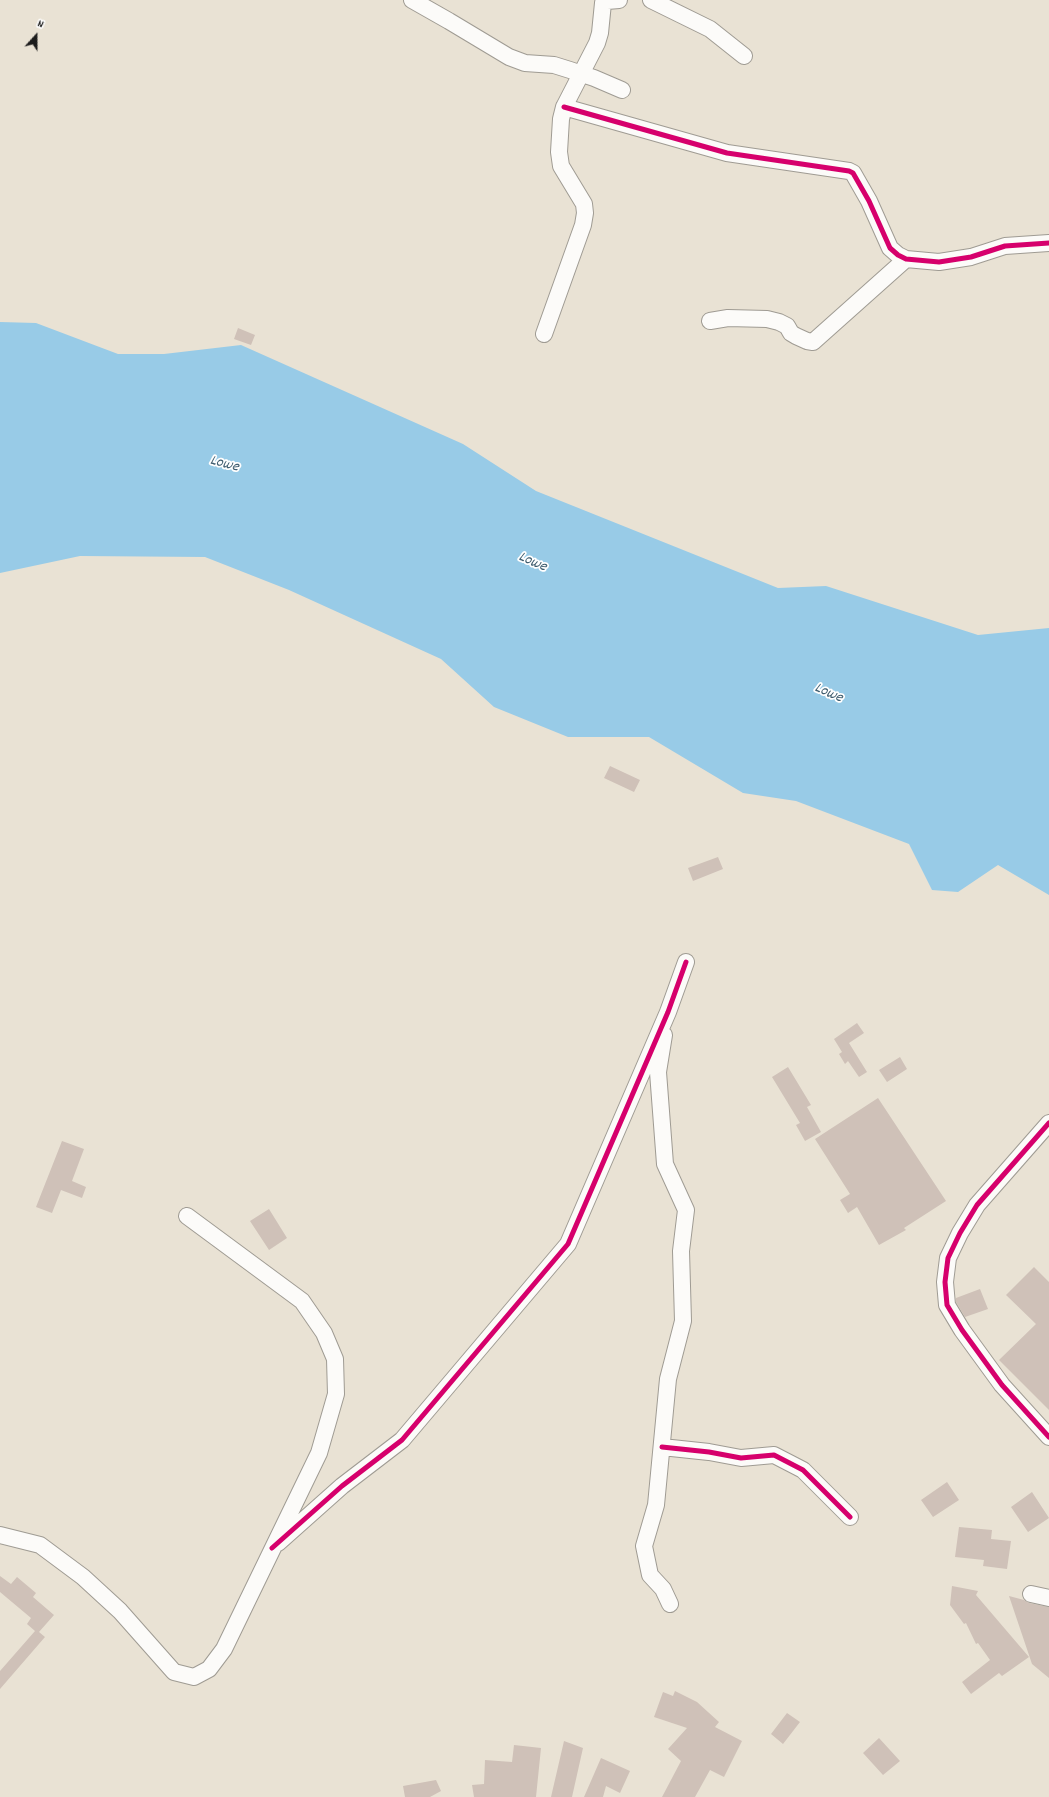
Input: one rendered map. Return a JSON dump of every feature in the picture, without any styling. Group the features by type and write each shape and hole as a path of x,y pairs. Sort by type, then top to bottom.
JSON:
{"street":[{"path":"412,0 509,57 525,63 554,66 582,74 622,90"},
{"path":"544,334 583,225 585,213 584,204 561,166 559,131 564,107 582,74 600,33 603,3 607,1 620,0"},
{"path":"651,0 710,29 744,56"},
{"path":"564,107 727,153 849,171 853,173 869,201 890,248 898,255 906,259 939,262 971,257 1005,246 1049,244"},
{"path":"710,320 728,318 773,321 787,326 791,333 796,336 813,342 906,259"},
{"path":"272,1548 342,1486 402,1440 568,1244 668,1012 686,962"},
{"path":"668,1012 658,1072 665,1164 686,1210 681,1251 683,1321 668,1379 656,1505 644,1546 650,1575 663,1589 670,1604"},
{"path":"1049,1123 977,1205 960,1233 948,1258 945,1282 947,1305 962,1330 1002,1385 1049,1437"},
{"path":"0,1535 40,1545 82,1577 120,1611 174,1672 194,1677 209,1669 224,1649 319,1453 336,1394 335,1359 324,1333 302,1300 187,1216"},
{"path":"662,1448 709,1452 741,1458 774,1455 803,1470 850,1517"},
{"path":"1031,1594 1049,1598"}],"water":[{"name":"Lowe","path":"0,322 36,323 118,354 164,354 241,345 463,444 536,491 778,588 826,586 978,635 1049,628 1049,895 998,865 958,892 932,890 909,844 796,801 743,793 649,737 568,737 494,707 441,659 289,590 205,557 80,556 0,573"}],"building":[{"path":"238,328 255,335 251,345 234,339"},
{"path":"610,766 640,780 634,792 604,778"},
{"path":"718,857 723,869 693,881 688,868"},
{"path":"857,1023 864,1033 849,1043 867,1072 859,1077 848,1061 845,1064 839,1054 842,1052 834,1039"},
{"path":"900,1057 907,1069 887,1082 879,1070"},
{"path":"788,1067 811,1105 807,1107 821,1132 805,1141 796,1125 800,1123 772,1077"},
{"path":"878,1098 946,1201 904,1228 906,1230 879,1245 857,1207 848,1213 840,1200 850,1194 815,1139"},
{"path":"62,1141 84,1149 72,1181 86,1187 82,1198 61,1190 52,1213 36,1207"},
{"path":"269,1209 287,1238 269,1250 250,1221"},
{"path":"1034,1267 1049,1282 1049,1410 999,1360 1036,1324 1006,1295"},
{"path":"980,1289 988,1309 965,1317 956,1302 956,1298"},
{"path":"947,1482 959,1500 933,1517 921,1500"},
{"path":"1032,1492 1049,1518 1028,1532 1011,1507"},
{"path":"959,1527 992,1530 991,1539 1011,1541 1007,1569 983,1566 984,1560 955,1557"},
{"path":"0,1576 11,1584 17,1577 36,1593 33,1597 54,1615 39,1632 45,1637 0,1689 0,1671 35,1631 27,1624 31,1618 0,1592"},
{"path":"952,1586 978,1591 976,1595 1029,1657 1002,1676 999,1673 971,1694 962,1682 990,1660 978,1643 976,1644 966,1623 964,1624 950,1605"},
{"path":"1009,1596 1029,1603 1049,1607 1049,1678 1032,1664"},
{"path":"675,1691 697,1702 719,1722 715,1727 742,1741 724,1777 710,1770 695,1797 662,1797 681,1761 668,1749 687,1728 654,1717 663,1692 673,1696"},
{"path":"787,1713 800,1722 783,1744 771,1734"},
{"path":"879,1738 900,1761 883,1775 863,1753"},
{"path":"564,1741 583,1748 572,1797 551,1797"},
{"path":"514,1745 541,1748 536,1797 474,1797 472,1785 484,1784 485,1760 512,1762"},
{"path":"601,1758 630,1771 620,1793 606,1786 603,1797 584,1797"},
{"path":"436,1780 441,1791 430,1797 405,1797 403,1786"}],"cycle path":[{"path":"564,107 727,153 849,171 853,173 869,201 890,248 898,255 906,259 939,262 971,257 1005,246 1049,243"},
{"path":"272,1548 342,1486 402,1440 568,1244 668,1012 686,962"},
{"path":"1049,1123 977,1205 960,1233 948,1258 945,1282 947,1305 962,1330 1002,1385 1049,1437"},
{"path":"662,1447 709,1452 741,1458 774,1455 803,1470 850,1517"}]}
